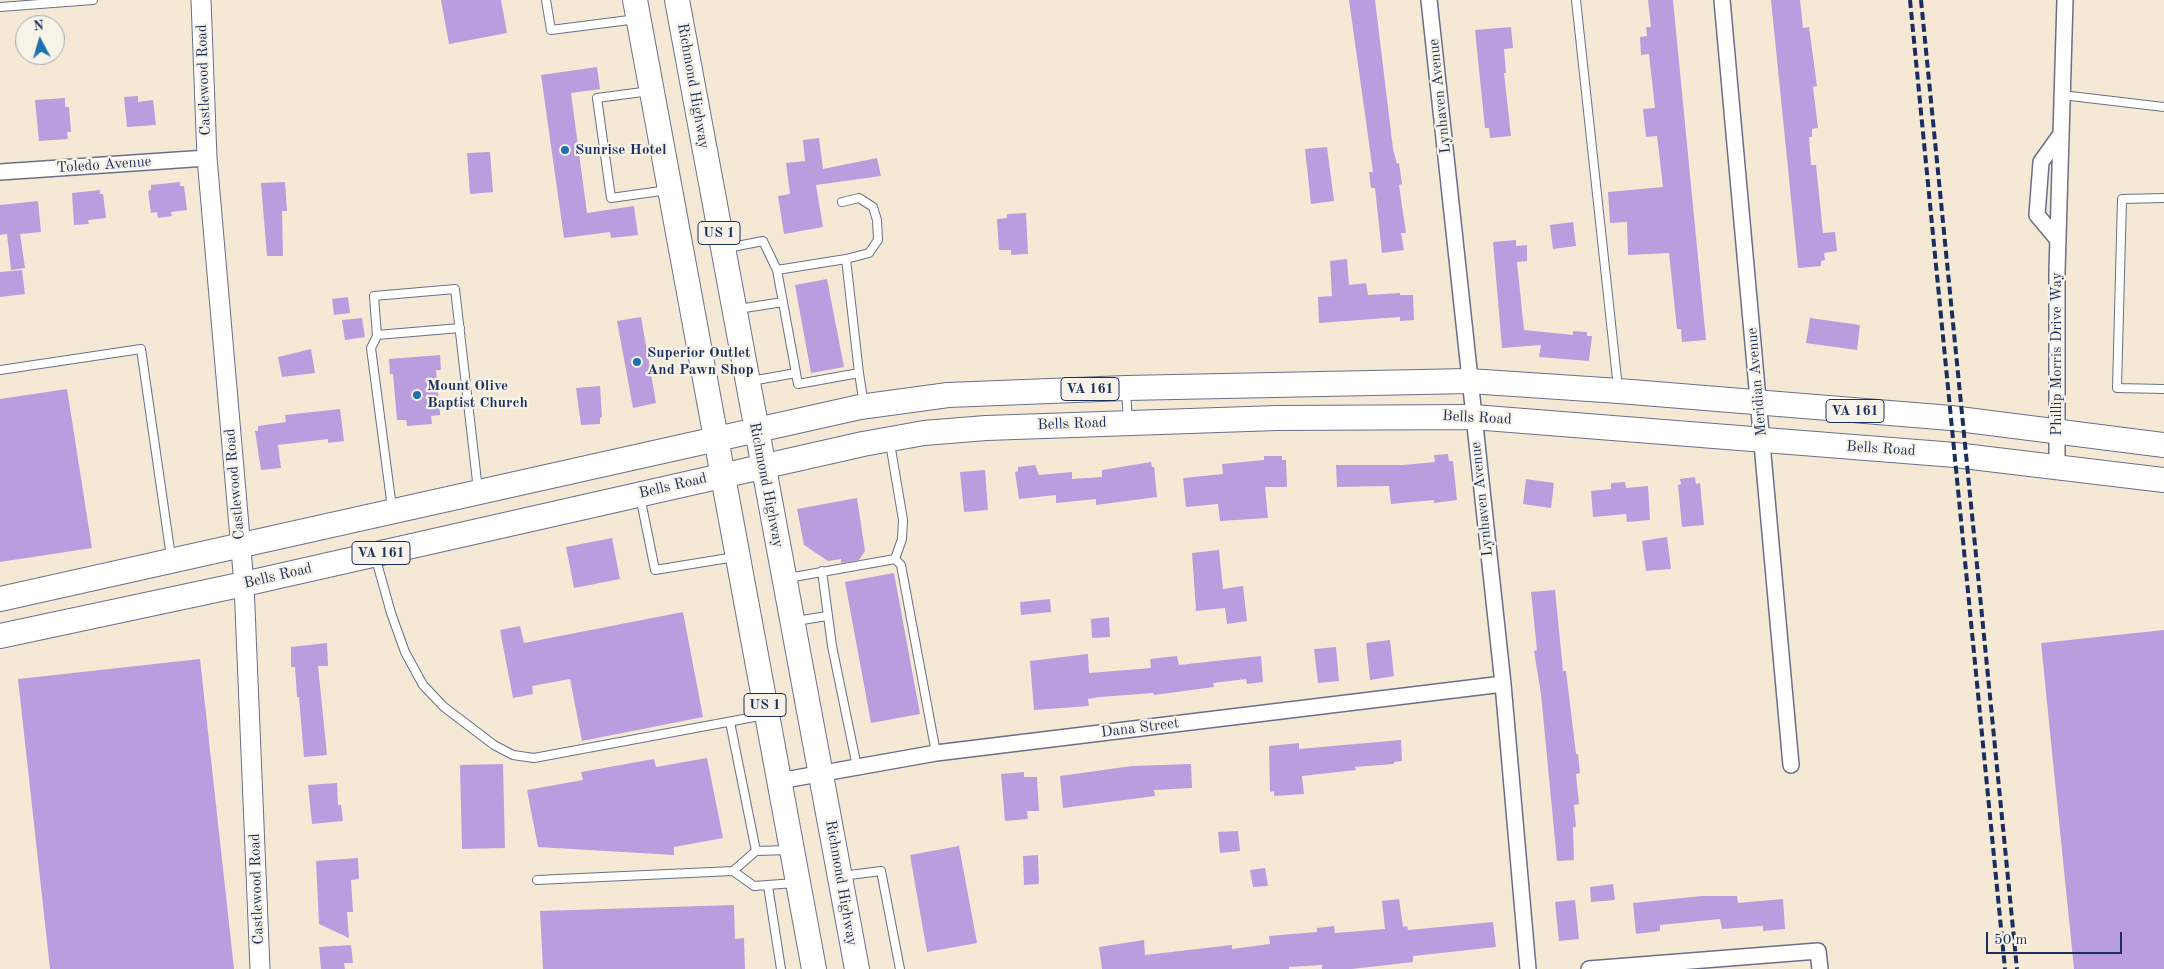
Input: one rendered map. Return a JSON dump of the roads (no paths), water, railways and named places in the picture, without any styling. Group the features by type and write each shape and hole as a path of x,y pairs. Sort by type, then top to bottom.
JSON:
{"main road":[{"name":"Richmond Highway","path":"677,0 746,382 857,969"},
{"name":"US 1","path":"637,9 779,781 800,882 814,969"},
{"name":"VA 161","path":"0,599 478,494 865,406 948,395 1126,388 1469,382 1618,390 1951,418 2164,445"},
{"name":"Bells Road","path":"0,636 244,584 762,466 890,439 986,428 1128,422 1386,416 1473,417 1968,456 2164,480"}],"street":[{"name":"Castlewood Road","path":"201,0 207,158 244,584 260,969"},
{"name":"Lynhaven Avenue","path":"1429,0 1503,684 1528,969"},
{"name":"Meridian Avenue","path":"1722,0 1760,403 1791,765"},
{"name":"Phillip Morris Drive Way","path":"2057,467 2058,240 2065,0"},
{"path":"2058,240 2037,215 2041,162 2061,134"},
{"name":"Toledo Avenue","path":"0,172 207,158"},
{"name":"Dana Street","path":"779,781 936,753 1503,684"},
{"path":"1589,969 1818,951 1820,969"}],"lane":[{"path":"0,7 93,0"},
{"path":"546,0 551,30 637,9"},
{"path":"1576,0 1618,390"},
{"path":"652,90 597,98 612,198 670,190"},
{"path":"2062,95 2164,108"},
{"path":"777,270 846,260 869,252 878,240 877,220 873,207 859,198 842,202"},
{"path":"2164,198 2122,199 2117,388 2164,389"},
{"path":"722,249 763,241 777,270 798,384 859,373"},
{"path":"846,260 859,373 865,406"},
{"path":"392,512 371,348 376,335 374,296 455,289 478,494"},
{"path":"733,310 783,302"},
{"path":"376,335 460,328"},
{"path":"0,370 141,349 172,561"},
{"path":"746,382 796,373"},
{"path":"1126,388 1128,422"},
{"path":"890,439 903,520 902,540 895,559"},
{"path":"640,494 655,570 737,556"},
{"path":"375,554 391,614 406,652 424,685 444,707 494,745 513,755 534,758 767,715"},
{"path":"784,578 895,559"},
{"path":"895,559 901,565 936,753"},
{"path":"822,571 832,646 857,767"},
{"path":"792,622 828,616"},
{"path":"730,722 756,851"},
{"path":"733,871 756,851 792,850"},
{"path":"537,880 733,871 754,886 800,882"},
{"path":"840,876 880,871 900,969"},
{"path":"768,886 781,969"}],"railway":[{"path":"1910,0 2005,969"},
{"path":"1921,0 2017,969"}],"place":[{"name":"Sunrise Hotel","path":"565,150"},
{"name":"Superior Outlet And Pawn Shop","path":"637,362"},
{"name":"Mount Olive Baptist Church","path":"417,395"}]}
